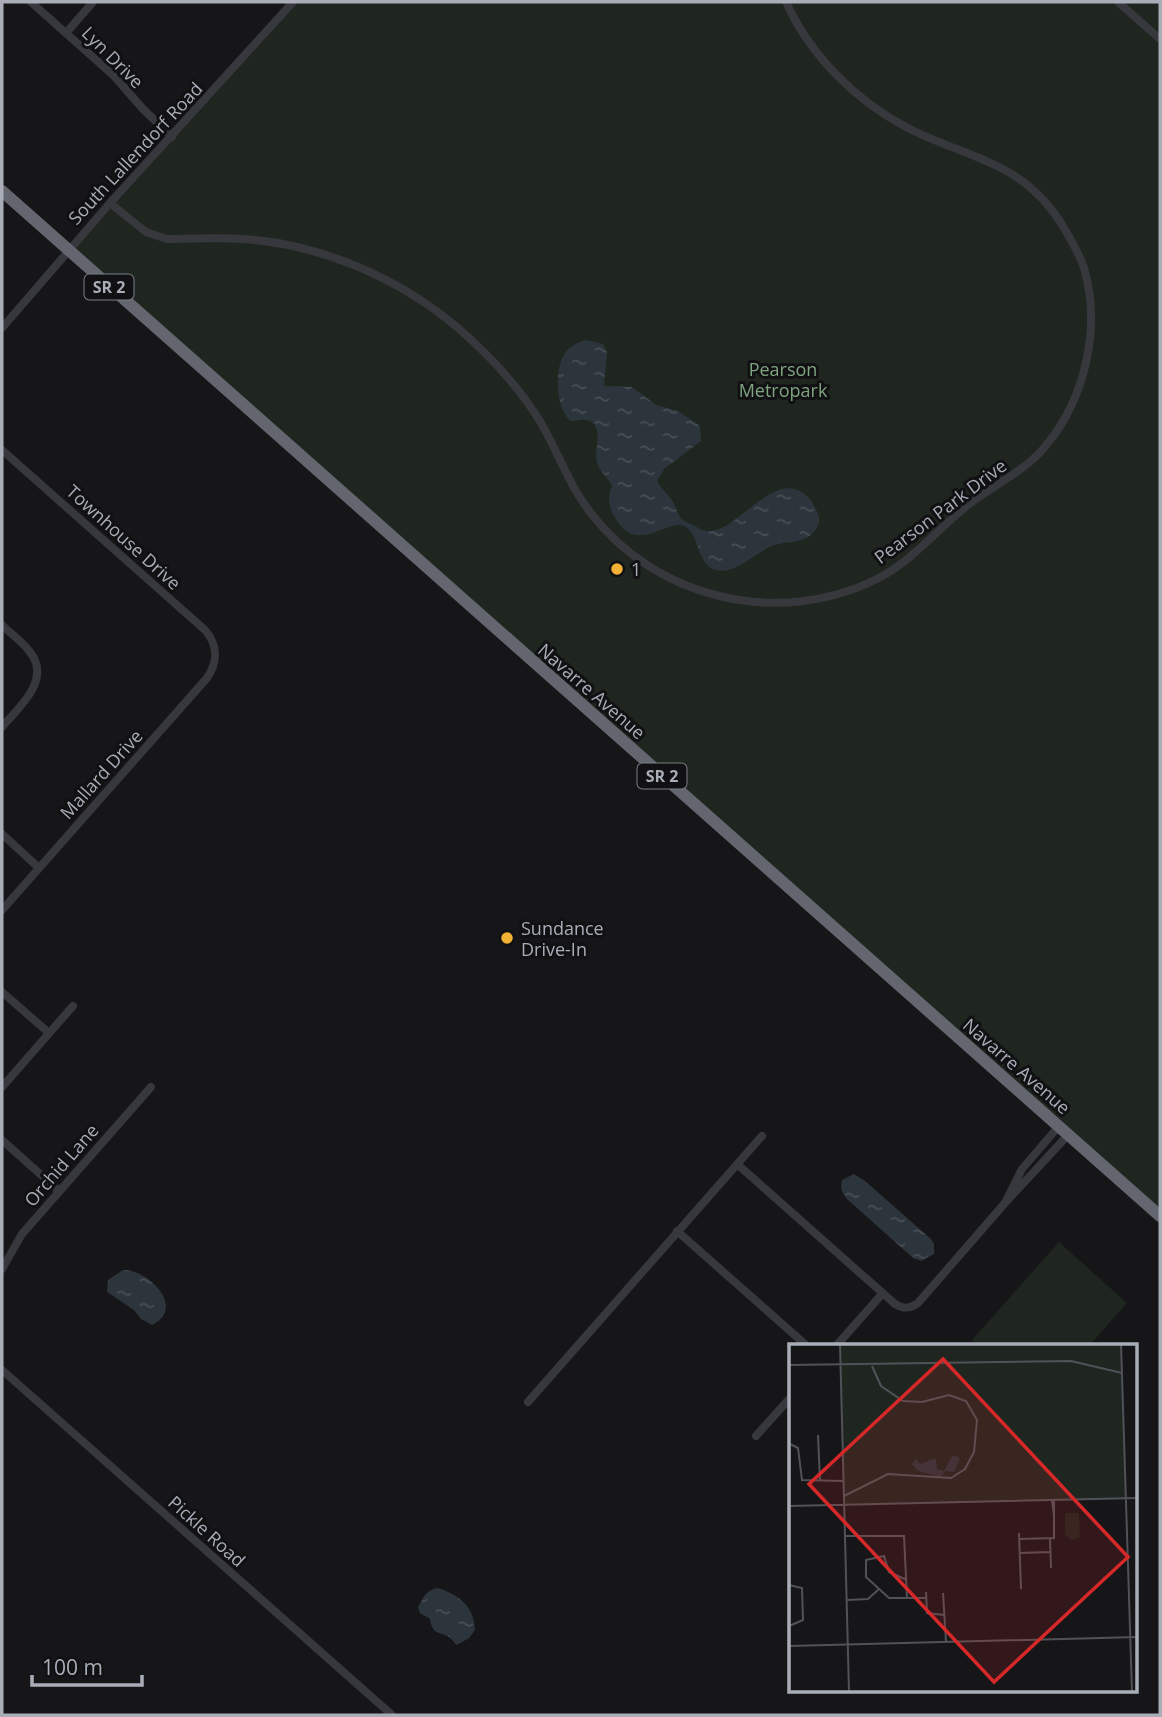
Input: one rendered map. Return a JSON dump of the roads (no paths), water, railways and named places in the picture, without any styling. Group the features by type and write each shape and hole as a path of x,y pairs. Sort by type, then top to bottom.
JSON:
{"highway":[{"name":"Navarre Avenue","path":"2,191 1160,1216"}],"street":[{"name":"Lyn Drive","path":"30,2 117,79 172,137"},
{"path":"66,33 93,2"},
{"name":"South Lallendorf Road","path":"2,328 68,250 293,2"},
{"name":"Pearson Park Drive","path":"110,203 155,236 167,239 247,239 296,248 334,257 391,283 457,327 505,376 540,422 585,506 623,548 664,575 726,599 789,604 832,596 879,578 903,561 969,504 1024,467 1047,445 1065,419 1080,382 1088,355 1091,314 1084,268 1076,250 1055,214 1036,192 1002,167 911,130 875,108 826,63 795,21 786,2"},
{"path":"1118,2 1160,39"},
{"name":"Townhouse Drive","path":"2,450 205,630 216,654"},
{"path":"2,625 31,652 38,675 30,695 2,727"},
{"name":"Mallard Drive","path":"2,910 207,678 215,663 216,654"},
{"path":"2,834 39,867"},
{"path":"2,992 49,1033"},
{"path":"2,1087 73,1006"},
{"name":"Orchid Lane","path":"2,1269 22,1234 151,1087"},
{"path":"737,1164 883,1293 900,1307 908,1308 915,1305 1005,1203 1063,1130"},
{"path":"528,1402 762,1136"},
{"path":"2,1140 59,1191"},
{"path":"677,1231 805,1344"},
{"path":"838,1344 883,1293"},
{"name":"Pickle Road","path":"2,1370 391,1715"},
{"path":"756,1436 789,1399"}],"water":[{"path":"587,340 603,344 607,352 604,386 632,387 656,405 678,411 700,426 701,441 664,469 657,481 683,520 708,531 720,529 759,501 786,488 800,491 812,502 819,519 814,531 802,540 775,545 737,567 721,571 708,565 693,535 684,526 677,525 641,535 632,534 623,528 611,509 609,498 612,486 597,462 596,427 587,420 570,421 559,398 559,371 564,355 574,345"},
{"path":"854,1174 931,1239 934,1254 921,1261 913,1258 847,1199 842,1190 842,1180"},
{"path":"123,1270 133,1271 152,1282 165,1300 166,1309 162,1318 152,1325 107,1292 108,1280"},
{"path":"438,1588 459,1598 472,1614 475,1630 469,1638 457,1645 449,1637 434,1630 430,1619 420,1613 418,1607 428,1592"}],"place":[{"name":"1","path":"617,569"},
{"name":"Sundance Drive-In","path":"507,938"}],"park label":[{"name":"Pearson Metropark","path":"783,379"}]}
